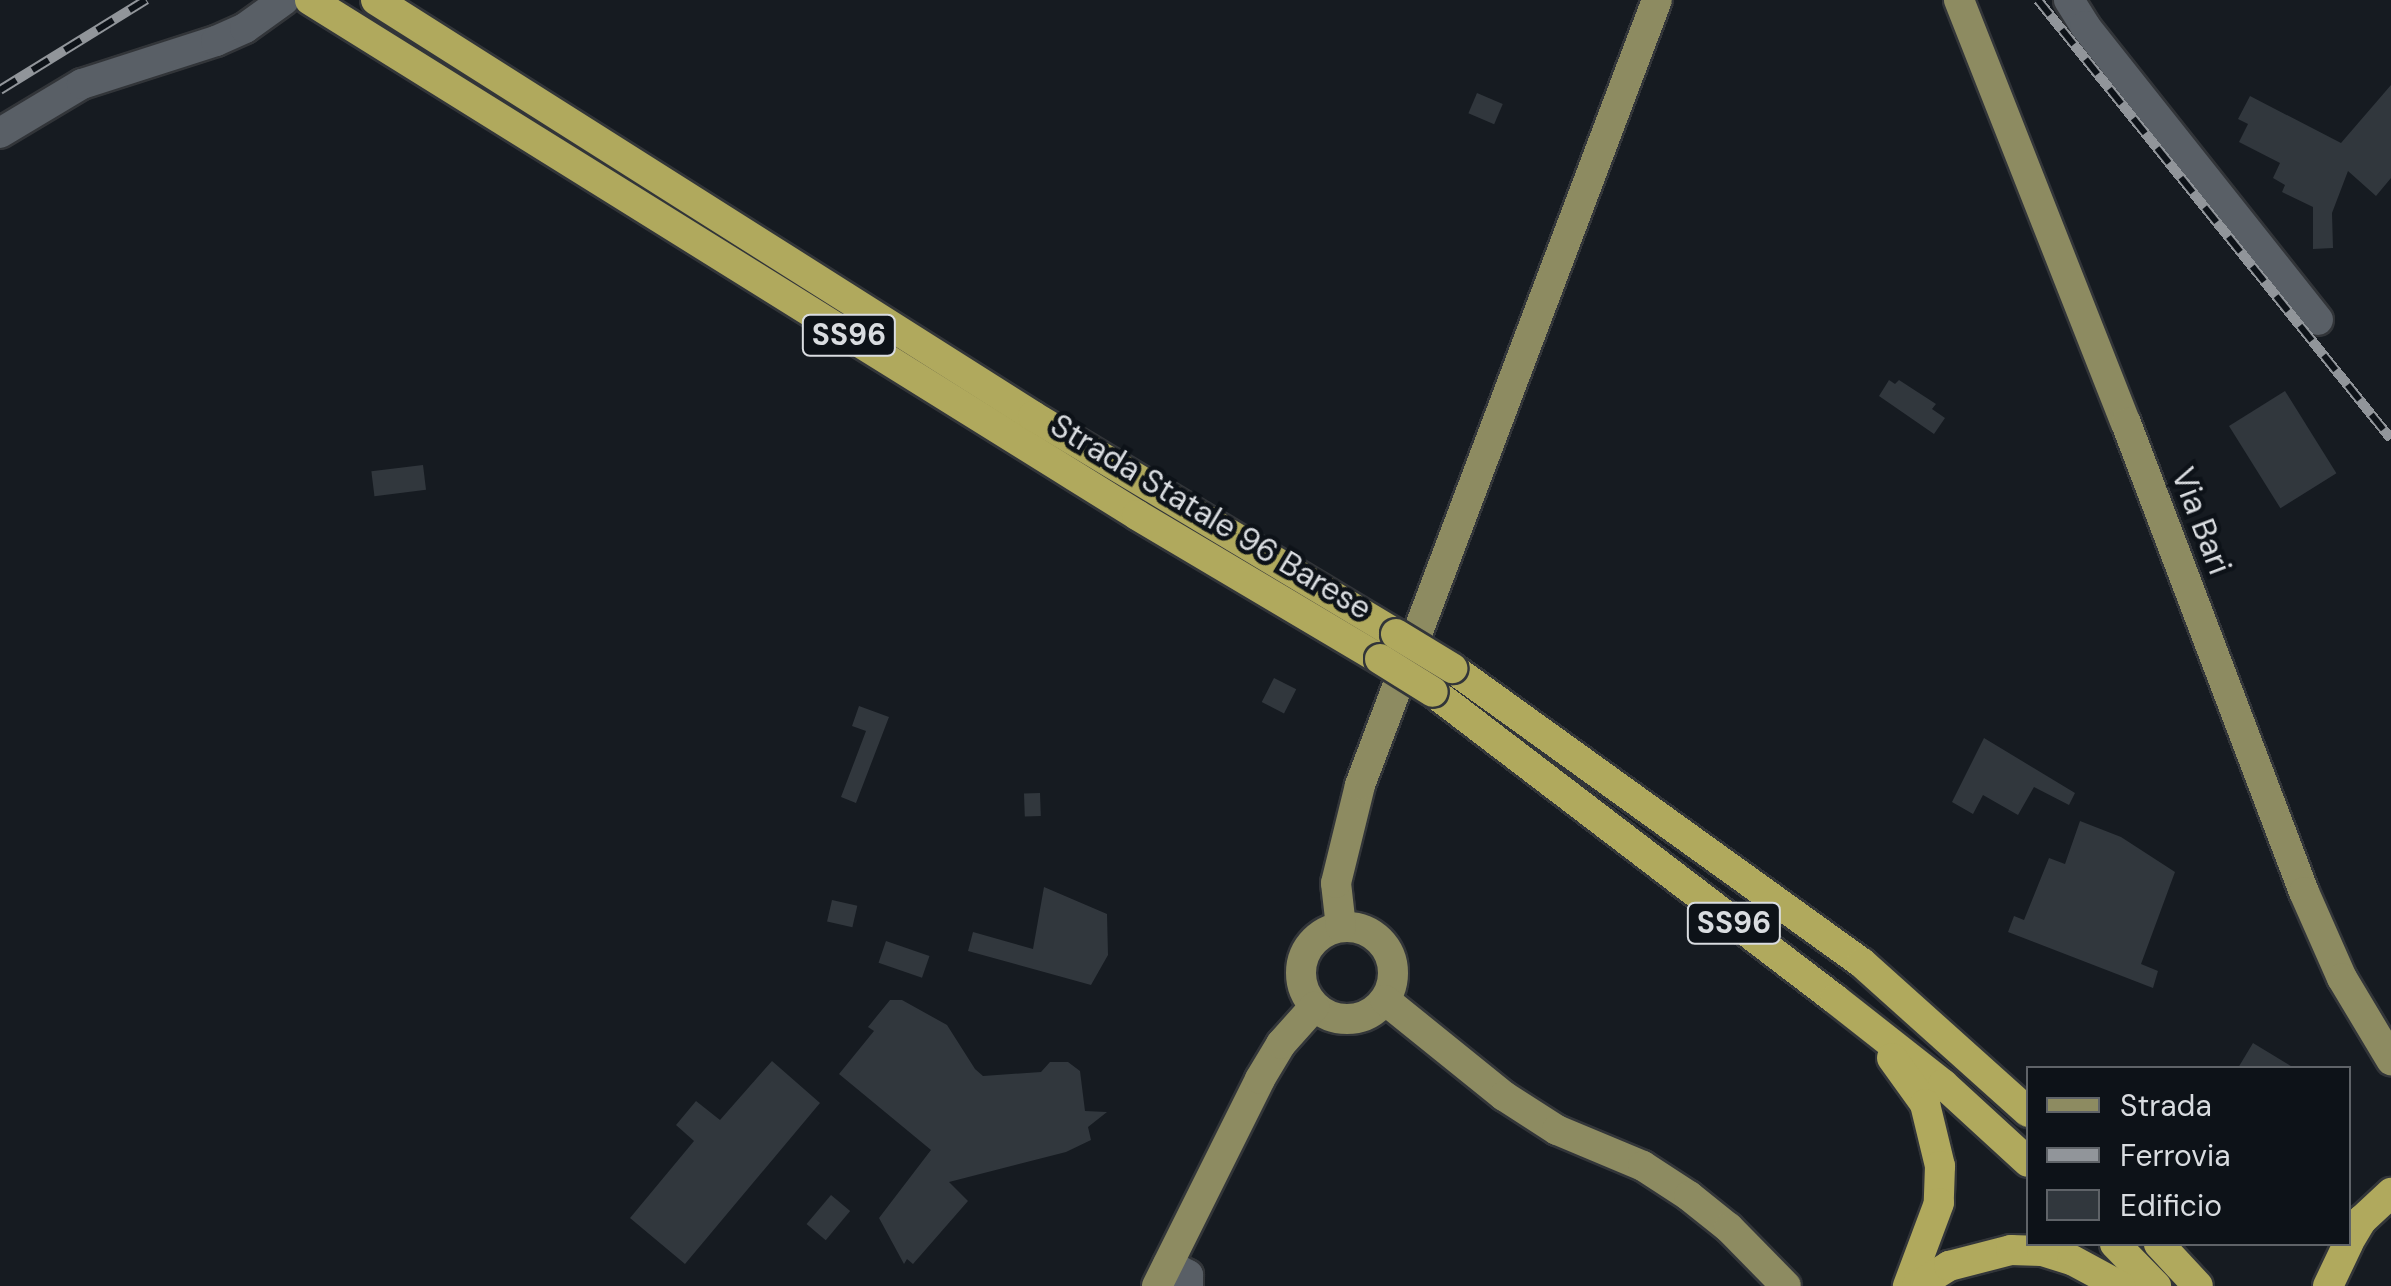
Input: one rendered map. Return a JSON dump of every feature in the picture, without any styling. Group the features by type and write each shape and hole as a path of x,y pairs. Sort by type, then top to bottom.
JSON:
{"highway":[{"name":"Strada Statale 96 Barese","path":"376,0 1388,647 1433,692 1835,998 1942,1084 2026,1160"},
{"name":"Strada Statale 96 Barese","path":"315,3 1137,515 1388,647 1452,668 1862,963 2026,1110"},
{"path":"1835,998 1904,1071 1925,1104 1936,1135 1939,1203 1908,1286"},
{"path":"2352,1232 2391,1193"},
{"path":"2116,1246 2156,1286"},
{"path":"2160,1246 2198,1286"},
{"path":"2328,1286 2346,1246"},
{"path":"1917,1286 1950,1266 2010,1250 2042,1252 2072,1260 2106,1274 2120,1286"}],"main road":[{"path":"1341,927 1336,883 1360,785 1657,0"},
{"name":"Via Bari","path":"1958,0 2133,441 2304,892 2342,978 2391,1060"},
{"path":"1341,927 1356,928 1382,943 1393,971 1385,1000 1359,1019 1327,1016 1314,1007 1305,995 1300,966 1314,940 1341,927"},
{"path":"1385,1000 1517,1105 1557,1130 1644,1166 1689,1196 1730,1228 1786,1286"},
{"path":"1171,1279 1260,1079 1281,1044 1314,1007"}],"street":[{"path":"0,133 82,84 216,41 246,28 284,0"},
{"path":"2070,0 2085,26 2318,320"}],"building":[{"path":"2391,85 2391,178 2376,196 2348,171 2332,213 2333,248 2313,249 2313,207 2282,192 2285,185 2273,178 2280,163 2239,142 2248,124 2238,119 2250,96 2341,143"},
{"path":"1477,93 1503,104 1494,124 1468,113"},
{"path":"1889,380 1895,384 1899,380 1936,404 1932,409 1945,418 1934,434 1879,396"},
{"path":"2285,391 2336,473 2280,508 2229,426"},
{"path":"423,465 426,490 374,496 371,471"},
{"path":"1274,678 1296,689 1284,713 1262,702"},
{"path":"859,706 889,717 856,803 841,797 866,731 852,726"},
{"path":"1984,738 2075,793 2069,805 2034,787 2018,815 1983,795 1973,814 1952,802"},
{"path":"1040,793 1041,816 1025,817 1024,794"},
{"path":"2080,821 2121,837 2175,872 2141,964 2158,971 2153,988 2008,932 2014,916 2024,920 2049,858 2065,864"},
{"path":"1044,887 1107,914 1108,955 1091,985 968,951 973,932 1033,949"},
{"path":"832,900 857,906 852,927 827,921"},
{"path":"886,941 929,956 922,978 879,963"},
{"path":"890,1000 902,1000 947,1025 983,1076 1041,1072 1050,1062 1068,1062 1080,1071 1085,1111 1107,1112 1088,1127 1091,1140 1066,1152 949,1182 968,1201 913,1264 907,1259 904,1264 879,1218 931,1150 839,1074 874,1031 868,1027"},
{"path":"2253,1043 2291,1066 2239,1066"},
{"path":"772,1061 820,1103 685,1264 630,1218 694,1141 676,1125 696,1101 720,1120"},
{"path":"831,1195 850,1211 826,1240 807,1224"}],"railway":[{"path":"0,90 146,0"},
{"path":"2038,0 2391,439"}]}
